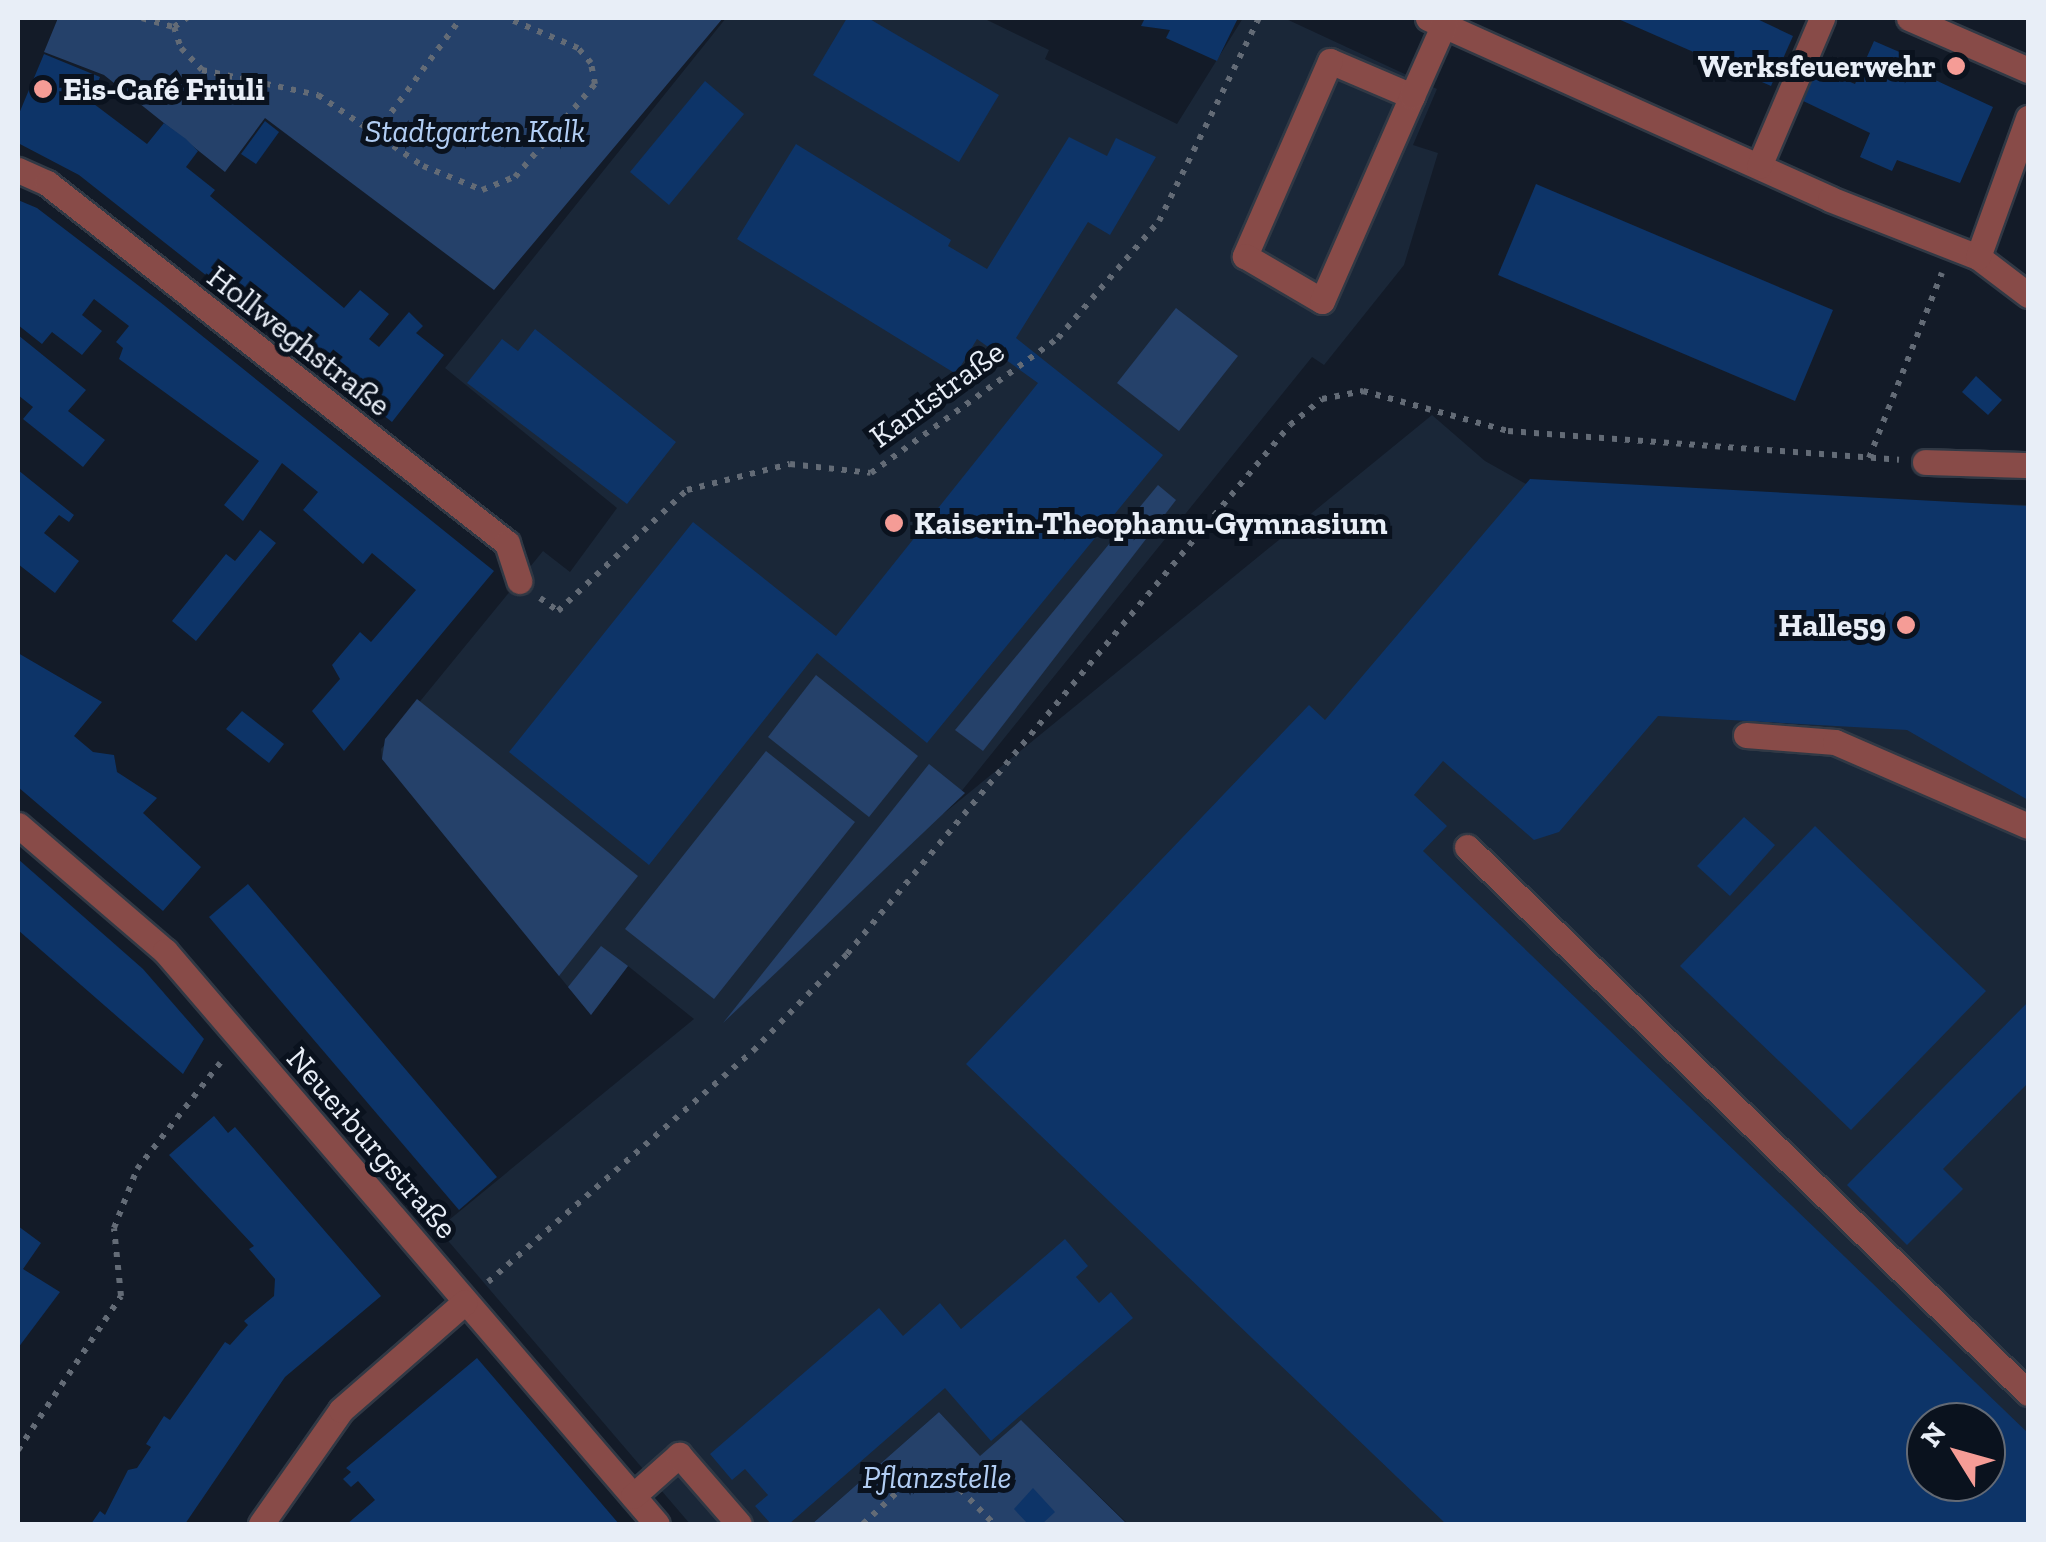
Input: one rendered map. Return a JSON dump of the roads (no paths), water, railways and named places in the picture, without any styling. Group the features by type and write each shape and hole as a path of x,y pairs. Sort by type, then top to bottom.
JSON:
{"street":[{"path":"1758,166 1822,18"},
{"path":"1909,18 2028,70"},
{"path":"1412,96 1330,61 1246,256 1322,301 1412,96 1436,21 1758,166 1978,256 2028,294"},
{"path":"1978,256 2028,118"},
{"name":"Hollweghstraße","path":"18,170 47,183 507,543 519,581"},
{"path":"1925,462 2028,465"},
{"path":"1746,735 1836,742 2028,826"},
{"name":"Neuerburgstraße","path":"18,824 165,951 657,1524"},
{"path":"1467,847 2028,1393"},
{"path":"261,1524 341,1410 465,1302"},
{"path":"633,1496 679,1455 739,1524"}],"place":[{"name":"Werksfeuerwehr","path":"1956,66"},
{"name":"Eis-Café Friuli","path":"43,89"},
{"name":"Kaiserin-Theophanu-Gymnasium","path":"894,523"},
{"name":"Halle59","path":"1906,625"}],"park label":[{"name":"Stadtgarten Kalk","path":"475,131"},
{"name":"Pflanzstelle","path":"937,1477"}]}
